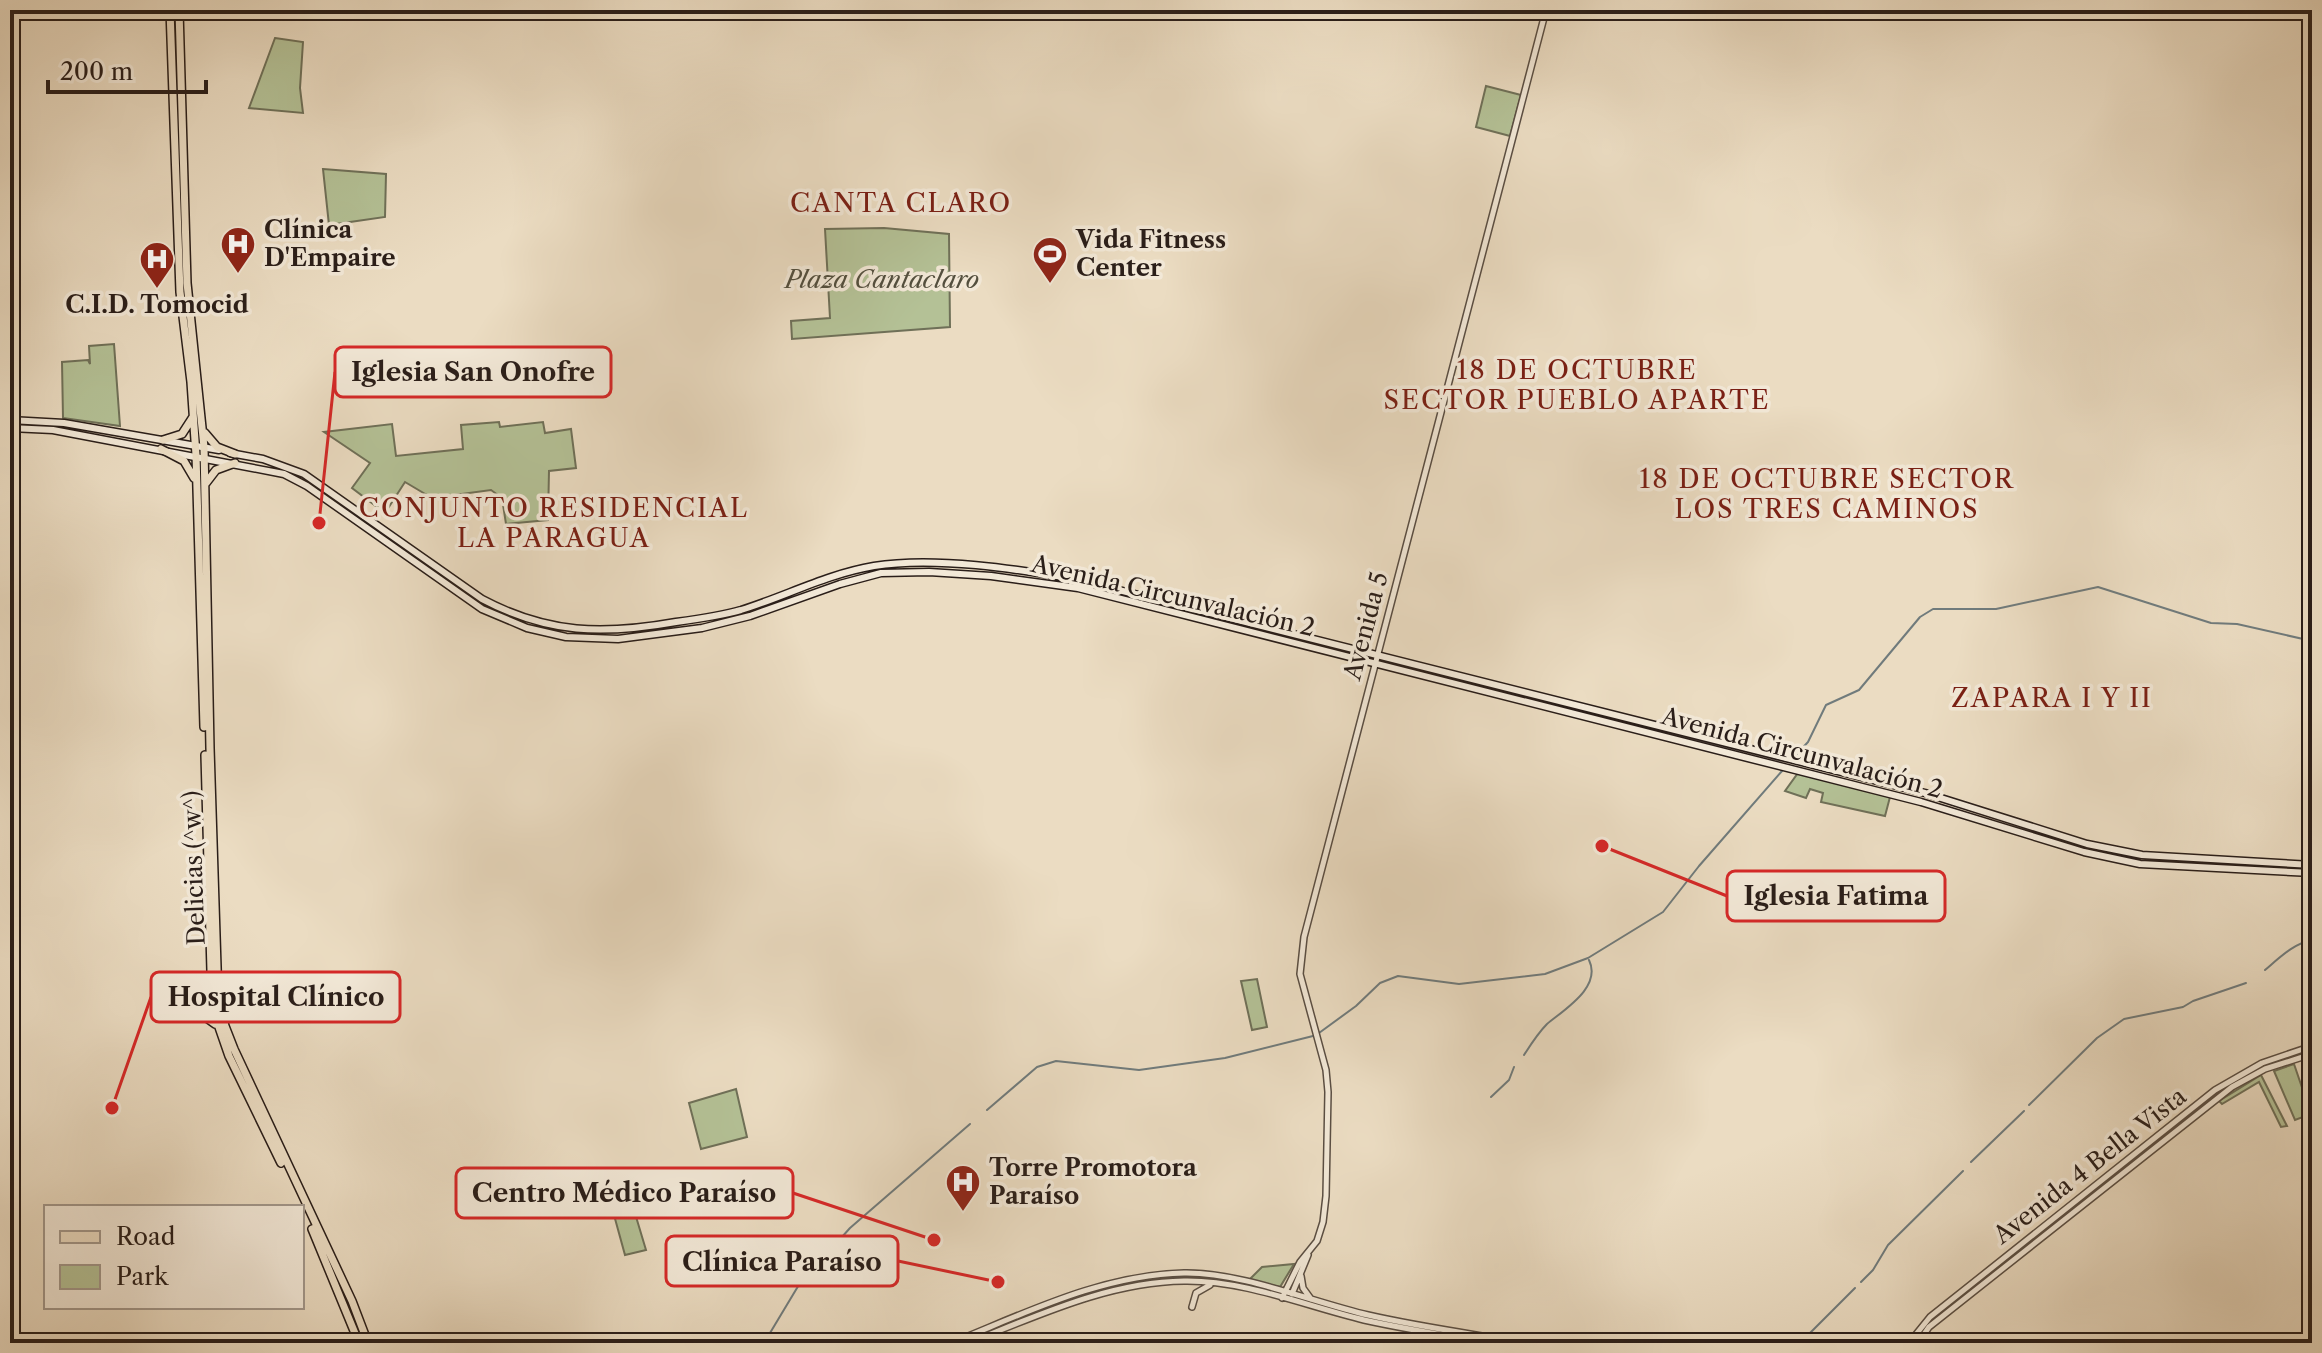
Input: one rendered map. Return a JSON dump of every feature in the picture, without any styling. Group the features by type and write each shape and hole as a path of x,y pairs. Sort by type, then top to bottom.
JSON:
{"main road":[{"path":"170,10 180,292 200,447"},
{"path":"179,10 187,283 203,428 200,447"},
{"path":"163,440 182,434 194,415"},
{"name":"Avenida Circunvalación 2","path":"10,420 64,423 200,447 296,479 482,609 527,628 566,637 618,639 702,628 750,616 821,590 881,573 1017,579 1078,588 1782,766 1921,802 2084,852 2140,864 2312,873"},
{"name":"Avenida Circunvalación 2","path":"10,428 53,430 200,456 263,459 304,474 482,599 512,613 562,628 612,631 712,617 857,570 904,564 1038,573 1132,589 1312,634 1378,655 1427,663 1659,721 1803,763 1925,793 2087,844 2142,855 2312,865"},
{"path":"161,449 184,461 200,484 235,458 212,443 203,428"},
{"name":"Delicias (^w^)","path":"200,447 210,987 218,1027 301,1205"},
{"name":"Delicias (^w^)","path":"200,484 220,1006 234,1049 352,1301 368,1343"},
{"path":"900,572 901,581"},
{"path":"821,590 827,598"},
{"path":"2028,826 2031,818"},
{"path":"194,1009 218,1027"},
{"name":"Delicias (^w^)","path":"304,1212 359,1343"}],"street":[{"name":"Avenida 5","path":"1291,1297 1323,1222 1330,1115 1326,1070 1302,983 1300,963 1304,937 1546,10"},
{"name":"Avenida 4 Bella Vista","path":"1909,1343 1930,1317 2215,1090 2262,1063 2312,1046"},
{"name":"Avenida 4 Bella Vista","path":"1918,1343 1929,1327 2232,1087 2265,1069 2312,1054"},
{"name":"Avenida 5","path":"1283,1295 1300,1262 1309,1254"},
{"path":"2008,1255 2013,1261"},
{"path":"951,1343 1080,1292 1147,1276 1186,1273 1203,1274 1291,1297 1365,1320 1490,1343"},
{"path":"1301,1276 1303,1288 1312,1299"},
{"path":"968,1343 1068,1304 1152,1283 1187,1281 1283,1295"},
{"path":"1192,1307 1196,1293 1213,1284"},
{"path":"1291,1297 1312,1299 1368,1315 1525,1343"}],"green space":[{"path":"275,38 303,42 300,88 303,113 249,108"},
{"path":"1486,86 1521,95 1510,136 1476,127"},
{"path":"323,169 386,174 385,217 329,225"},
{"name":"Plaza Cantaclaro","path":"884,228 949,234 950,327 792,339 791,321 830,318 825,229"},
{"path":"114,344 120,426 63,418 62,362 88,360 90,364 89,346"},
{"path":"499,422 500,427 543,422 545,433 571,429 576,468 549,471 548,520 506,524 502,498 491,490 432,498 405,482 385,513 352,488 370,463 324,432 392,424 396,456 463,449 461,425"},
{"path":"1798,773 1890,797 1885,816 1821,802 1823,793 1810,789 1806,798 1785,791"},
{"path":"1257,979 1267,1027 1252,1030 1241,981"},
{"path":"2294,1064 2311,1114 2295,1120 2274,1071"},
{"path":"2261,1075 2287,1126 2281,1127 2259,1082 2222,1104 2219,1101"},
{"path":"736,1089 747,1137 701,1149 689,1103"},
{"path":"634,1210 646,1250 625,1255 614,1215"},
{"path":"1294,1264 1280,1287 1249,1280 1262,1267"}],"waterway":[{"path":"1794,757 1808,742 1826,705 1859,690 1920,617 1933,609 1996,609 2098,587 2211,623 2237,624 2312,641"},
{"path":"1319,1033 1356,1006 1380,983 1398,976 1459,984 1545,974 1588,958 1663,912 1782,771"},
{"path":"2265,970 2293,948 2312,940"},
{"path":"1524,1055 1544,1027 1586,988 1592,970 1589,960"},
{"path":"2029,1105 2097,1038 2124,1019 2183,1007 2246,983"},
{"path":"987,1110 1037,1067 1056,1061 1139,1070 1225,1058 1313,1036"},
{"path":"1491,1097 1509,1080 1514,1067"},
{"path":"1971,1162 2024,1111"},
{"path":"833,1247 850,1228 970,1124"},
{"path":"1861,1282 1873,1270 1888,1245 1963,1171"},
{"path":"764,1343 815,1258 825,1252"},
{"path":"1800,1343 1855,1288"}],"place":[{"name":"Clínica D'Empaire","path":"238,275"},
{"name":"Vida Fitness Center","path":"1050,285"},
{"name":"C.I.D. Tomocid","path":"157,290"},
{"name":"Iglesia San Onofre","path":"319,523"},
{"name":"Iglesia Fatima","path":"1602,846"},
{"name":"Hospital Clínico","path":"112,1108"},
{"name":"Torre Promotora Paraíso","path":"963,1213"},
{"name":"Centro Médico Paraíso","path":"934,1240"},
{"name":"Clínica Paraíso","path":"998,1282"}],"district":[{"name":"CANTA CLARO","path":"901,203"},
{"name":"18 DE OCTUBRE SECTOR PUEBLO APARTE","path":"1577,385"},
{"name":"18 DE OCTUBRE SECTOR LOS TRES CAMINOS","path":"1827,494"},
{"name":"CONJUNTO RESIDENCIAL LA PARAGUA","path":"554,523"},
{"name":"ZAPARA I Y II","path":"2052,698"}]}
